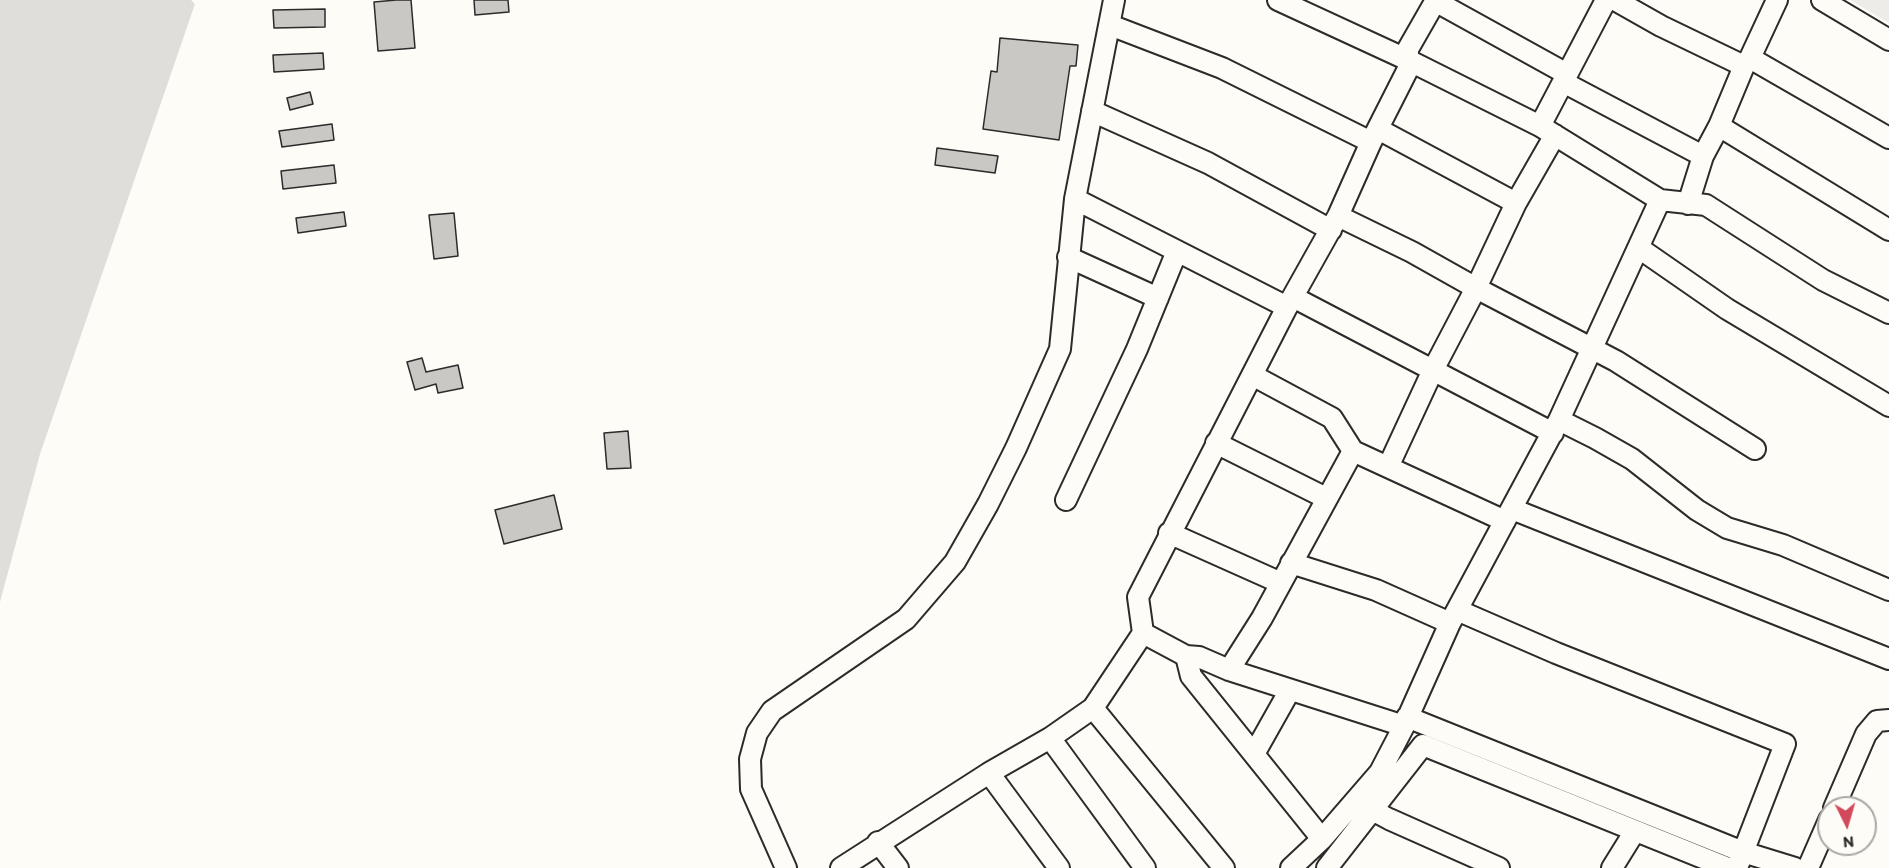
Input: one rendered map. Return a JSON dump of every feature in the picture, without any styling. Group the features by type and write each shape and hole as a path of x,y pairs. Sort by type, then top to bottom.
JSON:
{"street":[{"path":"786,868 751,789 750,759 757,733 772,711 906,619 955,562 1016,448 1060,349 1075,199 1114,0"},
{"path":"1278,0 1408,60 1548,130 1660,200 1706,205 1823,280 1889,313"},
{"path":"841,868 1050,738 1093,708 1143,633 1138,597 1216,442 1334,223 1408,69 1408,50 1436,0 1565,78 1703,156"},
{"path":"1388,467 1433,370 1476,288 1516,203 1548,130 1565,78 1606,0"},
{"path":"1615,0 1660,26 1747,62 1889,138"},
{"path":"1688,204 1703,156 1777,0"},
{"path":"1822,0 1889,40"},
{"path":"1110,25 1222,68 1516,203"},
{"path":"1092,111 1334,223 1412,252 1593,349 1755,449"},
{"path":"1719,126 1889,230"},
{"path":"1075,199 1178,251 1556,427 1595,438 1632,459 1697,510 1727,528 1783,544 1889,590"},
{"path":"1291,868 1322,839 1380,772 1454,616 1556,427 1660,200"},
{"path":"1639,248 1737,315 1889,406"},
{"path":"1066,500 1137,349 1178,251"},
{"path":"1068,257 1158,298"},
{"path":"1252,375 1332,418 1353,451 1388,467 1889,659"},
{"path":"1216,442 1326,498"},
{"path":"1229,670 1262,618 1353,451"},
{"path":"1169,533 1281,583"},
{"path":"1291,563 1454,616 1556,653 1785,744 1740,860"},
{"path":"1143,633 1186,656 1199,657 1229,670 1290,690 1405,721 1740,860 1795,868"},
{"path":"1186,656 1191,675 1322,839"},
{"path":"1254,754 1290,690"},
{"path":"1093,708 1224,868"},
{"path":"1839,796 1866,734 1877,721 1889,720"},
{"path":"1050,738 1145,868"},
{"path":"1327,868 1423,745 1718,866"},
{"path":"989,774 1059,868"},
{"path":"1372,810 1499,868"},
{"path":"1612,868 1635,831"},
{"path":"878,843 898,868"},
{"path":"1808,868 1817,847"}],"shaded area":[{"path":"0,0 191,0 195,4 40,454 0,602"},
{"path":"1850,0 1889,0 1889,23"}],"building":[{"path":"411,0 415,48 378,51 374,2"},
{"path":"474,0 508,0 509,12 475,15"},
{"path":"325,9 325,27 274,28 273,10"},
{"path":"1000,38 1078,45 1076,66 1070,66 1059,140 983,129 991,71 997,72"},
{"path":"323,53 324,69 274,72 273,55"},
{"path":"310,92 313,104 290,110 287,98"},
{"path":"332,124 334,140 282,147 279,131"},
{"path":"937,148 998,156 995,173 935,165"},
{"path":"334,165 336,183 283,189 281,171"},
{"path":"344,212 346,226 298,233 296,218"},
{"path":"454,213 458,256 434,259 429,215"},
{"path":"422,358 426,372 458,365 463,388 438,393 436,384 415,390 407,362"},
{"path":"628,431 631,468 607,469 604,433"},
{"path":"554,495 562,529 504,544 495,510"}]}
